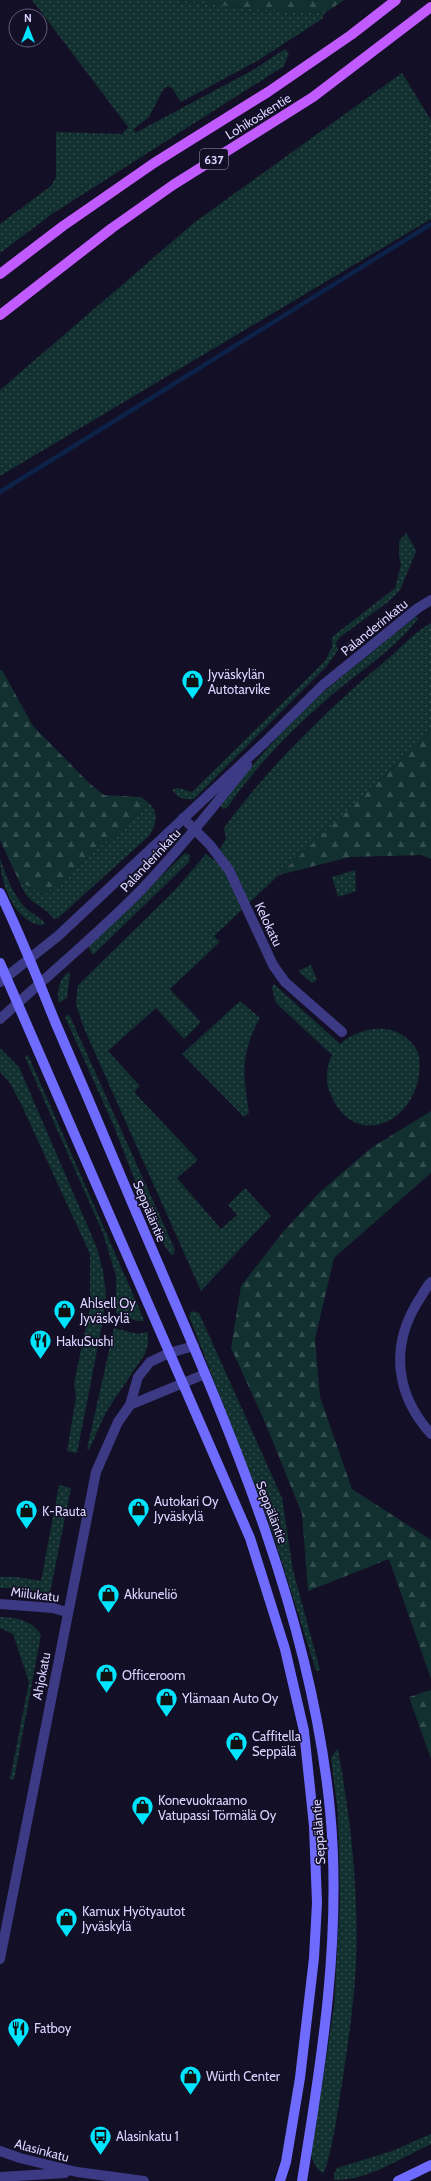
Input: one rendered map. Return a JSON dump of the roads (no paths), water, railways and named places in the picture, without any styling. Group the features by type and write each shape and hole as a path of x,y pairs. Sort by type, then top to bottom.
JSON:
{"main road":[{"name":"Lohikoskentie","path":"0,274 63,226 154,163 275,87 351,35 396,0"},
{"name":"Lohikoskentie","path":"0,315 112,228 173,185 314,97 431,7"},
{"name":"Seppäläntie","path":"0,893 30,958 194,1346 267,1532 283,1579 311,1695 325,1768 330,1811 334,1903 324,2038 302,2181"},
{"name":"Seppäläntie","path":"0,964 3,979 18,1003 250,1538 286,1649 304,1731 314,1826 317,1903 314,1958 300,2078 286,2162 280,2181"},
{"path":"398,2181 431,2165"}],"street":[{"name":"Palanderinkatu","path":"3,979 58,936 265,742 323,684 420,606 431,600"},
{"name":"Palanderinkatu","path":"0,1019 68,959 140,890 196,830 265,742"},
{"name":"Kelokatu","path":"183,818 196,830 229,870 273,965 284,982 342,1032"},
{"path":"431,1282 408,1318 399,1351 401,1376 407,1398 418,1419 431,1434"},
{"name":"Ahjokatu","path":"0,1959 67,1612 96,1472 115,1428 130,1405 138,1377 150,1362 170,1353 194,1346"},
{"path":"130,1405 205,1374"},
{"name":"Miilukatu","path":"0,1604 46,1607 67,1612"},
{"name":"Alasinkatu","path":"0,2151 20,2158 77,2172 144,2181"},
{"name":"Alasinkatu","path":"0,2177 77,2172"}],"waterway":[{"path":"0,492 431,224"}],"place":[{"name":"Jyväskylän Autotarvike","path":"193,700"},
{"name":"Ahlsell Oy Jyväskylä","path":"64,1330"},
{"name":"HakuSushi","path":"40,1360"},
{"name":"Autokari Oy Jyväskylä","path":"139,1528"},
{"name":"K-Rauta","path":"26,1530"},
{"name":"Akkuneliö","path":"108,1614"},
{"name":"Officeroom","path":"106,1694"},
{"name":"Ylämaan Auto Oy","path":"166,1718"},
{"name":"Caffitella Seppälä","path":"237,1762"},
{"name":"Konevuokraamo Vatupassi Törmälä Oy","path":"143,1826"},
{"name":"Kamux Hyötyautot Jyväskylä","path":"67,1938"},
{"name":"Fatboy","path":"19,2048"},
{"name":"Würth Center","path":"190,2096"},
{"name":"Alasinkatu 1","path":"100,2156"}]}
